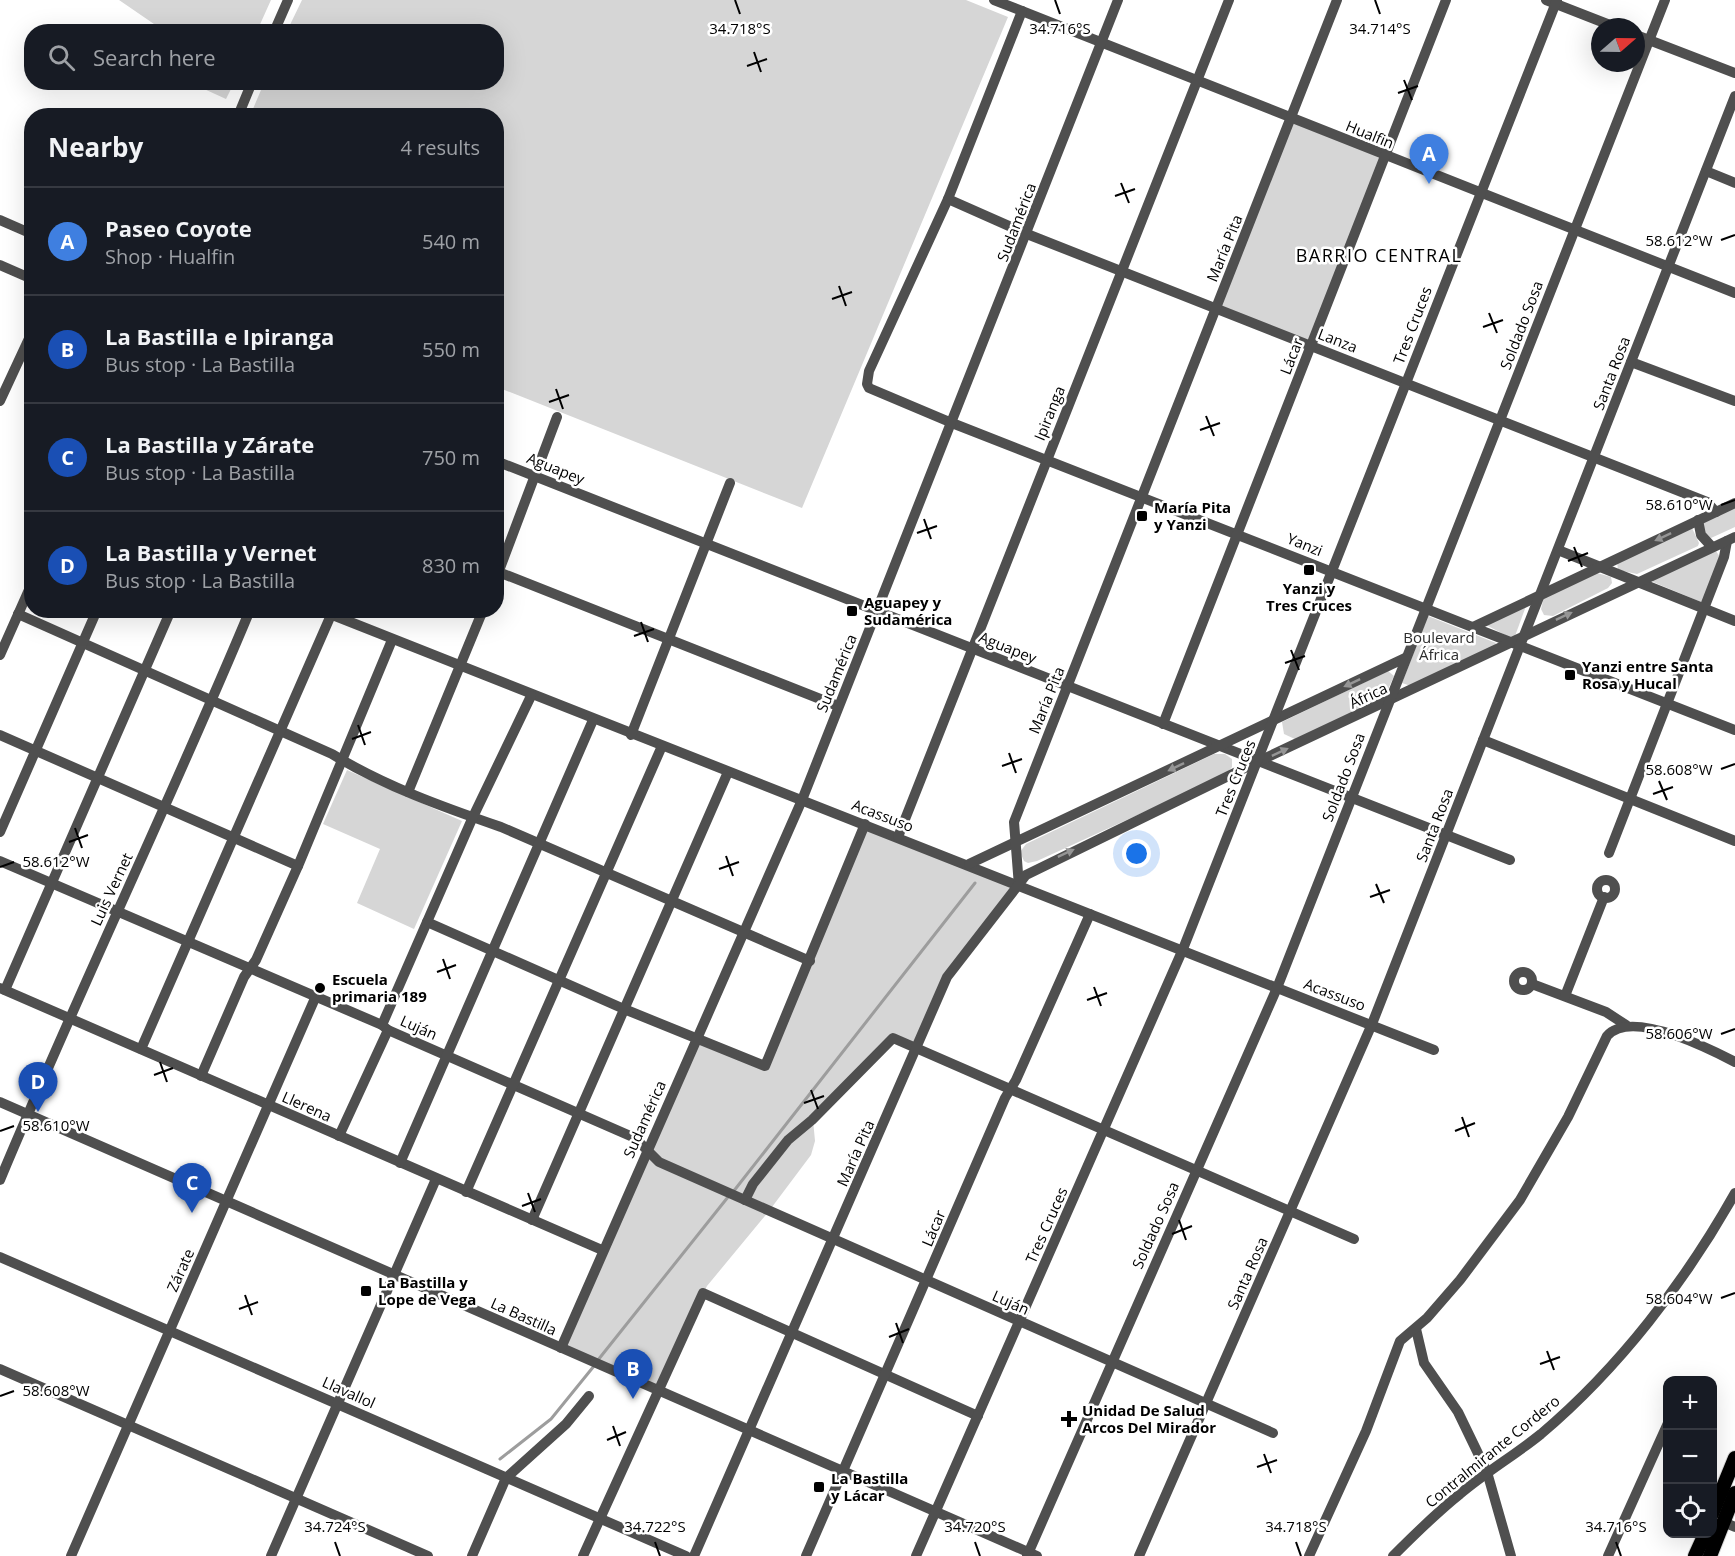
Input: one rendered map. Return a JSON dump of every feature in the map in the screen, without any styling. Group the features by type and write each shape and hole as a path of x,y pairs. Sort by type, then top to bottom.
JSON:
{"main road":[{"path":"1724,1521 1735,1458"},
{"path":"1710,1556 1735,1492"},
{"path":"1695,1556 1703,1538"}],"street":[{"path":"278,24 288,0"},
{"name":"Hualfin","path":"994,0 1735,293"},
{"name":"Sudamérica","path":"561,1348 589,1287 602,1250 802,800 1028,234 1118,0"},
{"name":"Ipiranga","path":"898,837 1228,0"},
{"name":"María Pita","path":"694,1556 952,969 1019,886 1014,822 1337,0"},
{"name":"Lácar","path":"1163,724 1446,0"},
{"name":"Soldado Sosa","path":"1031,1555 1111,1361 1277,988 1405,658 1502,420 1665,0"},
{"path":"1553,1 1594,18"},
{"name":"Tres Cruces","path":"916,1556 1105,1131 1183,949 1553,1"},
{"path":"948,199 1022,11"},
{"path":"1645,39 1735,73"},
{"path":"241,108 249,90"},
{"name":"Santa Rosa","path":"1139,1556 1372,1024 1483,740 1516,644 1526,635 1735,96"},
{"path":"1706,171 1735,183"},
{"name":"Lanza","path":"948,199 1028,234 1707,502 1716,512"},
{"name":"Yanzi","path":"948,199 869,371 867,384 871,390 1735,730"},
{"path":"0,220 24,230"},
{"path":"0,265 24,276"},
{"path":"0,401 24,349"},
{"path":"1631,362 1735,401"},
{"path":"0,369 12,375"},
{"path":"504,555 557,417"},
{"name":"Aguapey","path":"504,464 1510,860"},
{"path":"631,735 730,483"},
{"path":"1473,627 1735,503"},
{"path":"1698,520 1701,535 1712,548"},
{"path":"1526,635 1731,539"},
{"path":"1609,853 1731,539"},
{"path":"1558,550 1735,621"},
{"path":"504,576 838,706"},
{"path":"0,655 24,601"},
{"path":"18,614 24,617"},
{"path":"27,618 144,671 213,699 408,792 472,819 501,826 810,961"},
{"path":"0,832 94,618"},
{"path":"3,989 52,884 167,618"},
{"name":"Luis Vernet","path":"0,1180 68,1019 213,699 247,618"},
{"path":"141,1049 186,942 281,731 323,618"},
{"name":"Acassuso","path":"337,618 631,735 969,864 1019,886 1434,1050"},
{"path":"408,792 480,618"},
{"path":"201,1076 298,866 392,640"},
{"name":"África","path":"1019,886 1026,875 1038,867 1257,762 1516,644"},
{"name":"África","path":"969,864 1014,845 1405,658"},
{"path":"339,1136 472,819 531,696"},
{"path":"400,1163 593,720"},
{"path":"0,735 298,866"},
{"path":"1483,740 1735,841"},
{"path":"466,1192 662,746"},
{"path":"532,1220 728,772"},
{"path":"428,922 624,1009 761,1065 768,1064 865,824"},
{"name":"Luján","path":"0,861 316,996 446,1056 635,1138 659,1162 1273,1433"},
{"path":"1565,996 1604,897"},
{"name":"Lácar","path":"806,1556 1010,1089 1090,914"},
{"path":"1532,984 1606,1012 1626,1025 1672,1034 1735,1062"},
{"name":"Llerena","path":"3,989 602,1250"},
{"name":"Zárate","path":"73,1555 316,996"},
{"path":"1310,1556 1366,1431 1400,1341 1416,1329 1460,1280 1520,1200 1568,1118 1607,1036 1611,1030 1626,1025"},
{"path":"742,1199 788,1140 812,1120 893,1038 1354,1239"},
{"name":"La Bastilla","path":"0,1102 936,1510 1031,1555"},
{"path":"271,1556 436,1179"},
{"name":"Contralmirante Cordero","path":"1393,1556 1434,1516 1487,1472 1539,1435 1606,1370 1691,1264 1735,1193"},
{"name":"Llavallol","path":"0,1257 686,1556"},
{"path":"583,1556 657,1390 704,1293 978,1416"},
{"path":"1416,1329 1424,1363 1458,1412 1487,1472 1511,1556"},
{"path":"0,1369 428,1556"},
{"path":"472,1556 506,1478 566,1424 589,1396"},
{"path":"1608,1556 1665,1430"}],"green space":[{"path":"119,0 271,0 260,24 154,24"},
{"path":"302,0 966,0 1008,17 802,508 504,390 504,108 253,108 261,90 504,90 504,24 290,24"},
{"path":"206,90 230,90 226,99"},
{"path":"1290,118 1386,156 1311,346 1216,308"},
{"path":"1735,507 1735,527 1711,538 1705,534 1703,523"},
{"path":"1692,528 1699,543 1698,546 1637,574 1618,570 1617,562"},
{"path":"1716,551 1720,557 1705,600 1701,602 1653,582 1652,579"},
{"path":"1597,573 1611,577 1612,583 1608,588 1553,616 1544,615 1541,609 1544,597"},
{"name":"Boulevard África","path":"1526,606 1515,636 1511,638 1486,625"},
{"name":"Boulevard África","path":"1428,616 1496,643 1411,686 1402,683"},
{"name":"Boulevard África","path":"1388,671 1394,676 1385,696 1297,740 1284,734 1282,722"},
{"path":"1214,754 1225,754 1232,759 1232,767 1225,775 1037,861 1028,863 1024,861 1020,852 1026,844"},
{"path":"347,770 462,821 414,929 357,903 380,849 323,824"},
{"path":"865,824 1019,886 952,969 917,1050 893,1038 813,1120 815,1141 811,1155 769,1211 707,1286 657,1390 561,1348 697,1038 761,1065"}],"waterway":[{"path":"733,1192 975,883"},
{"path":"598,1360 728,1197"},
{"path":"500,1459 551,1419 594,1366"}],"place":[{"name":"Paseo Coyote","path":"1429,184"},
{"name":"María Pita y Yanzi","path":"1142,516"},
{"name":"Yanzi y Tres Cruces","path":"1309,570"},
{"name":"Aguapey y Sudamérica","path":"852,611"},
{"name":"Yanzi entre Santa Rosa y Hucal","path":"1570,675"},
{"name":"Escuela primaria 189","path":"320,988"},
{"name":"La Bastilla y Vernet","path":"38,1112"},
{"name":"La Bastilla y Zárate","path":"192,1213"},
{"name":"La Bastilla y Lope de Vega","path":"366,1291"},
{"name":"La Bastilla e Ipiranga","path":"633,1399"},
{"name":"Unidad De Salud Arcos Del Mirador","path":"1069,1419"},
{"name":"La Bastilla y Lácar","path":"819,1487"}],"district":[{"name":"BARRIO CENTRAL","path":"1379,255"}]}
